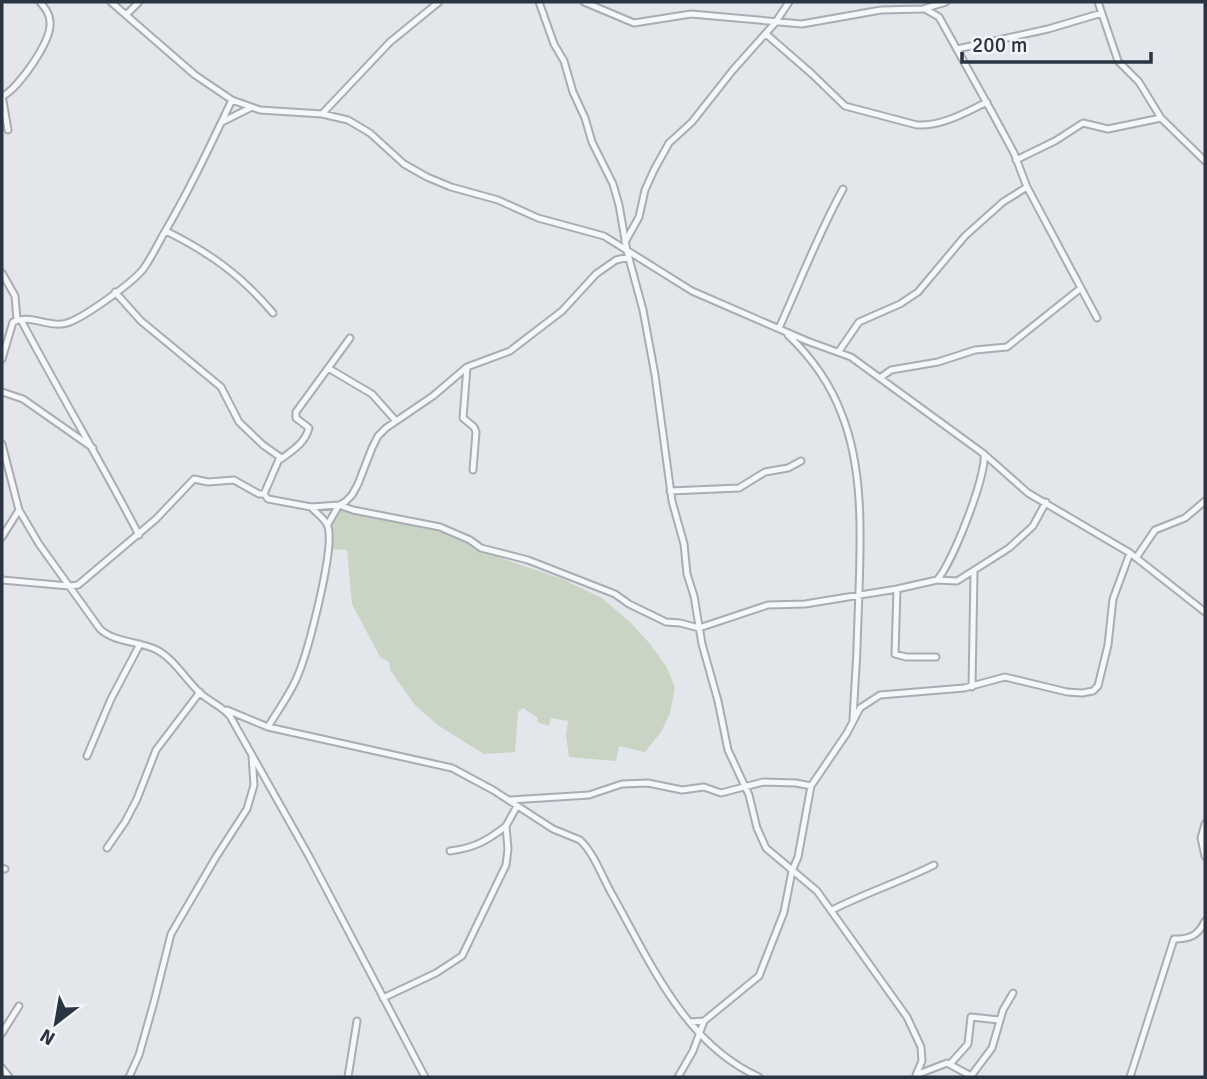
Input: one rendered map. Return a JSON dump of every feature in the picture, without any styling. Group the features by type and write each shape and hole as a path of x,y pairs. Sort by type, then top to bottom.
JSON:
{"street":[{"path":"8,130 2,95 19,83 50,31 49,14 40,2"},
{"path":"111,2 181,64 232,100 250,108 272,112 322,114 359,125 404,164 427,177 451,187 498,200 538,218 604,236 628,254 692,291 839,351 985,454 1028,493 1130,553 1205,611"},
{"path":"127,15 139,2"},
{"path":"322,114 390,42 439,2"},
{"path":"539,2 554,44 564,61 592,142 613,184 643,310 659,397 670,491 728,750 746,786 762,840 771,852 817,891 907,1017 918,1040 922,1061 915,1076"},
{"path":"584,2 634,23 691,13 802,24 880,10 925,9 939,3 939,17 987,102 1027,187 1097,318"},
{"path":"625,242 639,218 649,180 669,143 692,122 775,23 789,2"},
{"path":"1098,2 1118,61 1139,82 1161,118 1205,161"},
{"path":"925,9 939,17"},
{"path":"957,49 1048,29 1102,13"},
{"path":"766,34 849,109 917,125 928,125 939,124 987,102"},
{"path":"2,359 10,327 19,320 68,324 131,281 144,268 188,193 232,100"},
{"path":"222,122 250,108"},
{"path":"1016,160 1055,141 1083,123 1108,129 1161,118"},
{"path":"839,351 859,322 900,304 918,292 965,236 1003,202 1027,187"},
{"path":"781,329 822,227 843,189"},
{"path":"166,231 222,263 274,313"},
{"path":"268,727 303,664 323,582 328,524 339,505 352,495 378,436 467,367 510,351 562,311 596,274 628,254"},
{"path":"2,273 15,296 19,320 95,450 139,535"},
{"path":"880,378 891,370 938,362 975,350 1007,347 1080,288"},
{"path":"115,292 141,321 221,387 239,422 281,458"},
{"path":"781,329 799,345 823,377 846,425 860,503 859,594 852,722"},
{"path":"264,494 281,458 296,449 308,433 309,428 295,415 350,338"},
{"path":"467,367 463,418 476,432 473,470"},
{"path":"328,368 372,394 396,421"},
{"path":"2,392 23,399 95,450"},
{"path":"2,444 19,509 39,544 104,633 162,653 200,692 224,709 268,727 452,768 553,829 584,844 662,983 690,1022 729,1061 759,1077"},
{"path":"937,580 948,565 983,473 985,454"},
{"path":"670,491 739,488 765,472 788,468 801,461"},
{"path":"2,580 69,586 85,581 98,567 139,535 194,479 208,482 234,480 277,502 311,507 339,505 440,527 470,540 481,548 528,560 615,594 666,622 680,622 699,628 768,605 806,604 937,580 957,581 1003,553 1033,526 1046,502"},
{"path":"1136,558 1155,530 1185,518 1205,501"},
{"path":"311,507 328,524"},
{"path":"2,537 19,509"},
{"path":"690,1022 704,1021 759,976 783,912 792,871 798,857 811,786 860,708 880,695 972,687 1005,677 1068,692 1090,692 1096,688 1108,645 1113,599 1130,553"},
{"path":"972,687 974,572"},
{"path":"897,589 893,647 895,654 906,657 936,657"},
{"path":"87,756 111,699 140,644"},
{"path":"107,848 137,799 156,750 200,692"},
{"path":"224,709 252,753 425,1077"},
{"path":"129,1077 139,1055 171,934 247,809 254,785 252,753"},
{"path":"508,800 589,795 622,784 648,783 681,790 704,787 721,793 773,782 811,786"},
{"path":"450,851 471,849 480,845 506,826 517,806"},
{"path":"1205,824 1201,838 1205,856"},
{"path":"383,998 436,973 462,956 506,865 506,826"},
{"path":"832,910 867,892 934,865"},
{"path":"1130,1077 1174,939 1189,939 1198,934 1205,921"},
{"path":"915,1076 942,1063 951,1063 973,1076 994,1044 999,1020 1013,993"},
{"path":"2,1032 19,1006"},
{"path":"951,1063 968,1044 971,1017 999,1020"},
{"path":"348,1077 357,1021"},
{"path":"678,1077 701,1033 704,1021"},
{"path":"922,1061 933,1068"},
{"path":"2,1068 9,1077"}],"green space":[{"path":"340,507 401,515 458,537 492,555 562,579 602,598 630,622 666,666 675,687 670,713 661,732 645,752 619,746 616,761 569,757 566,735 568,721 551,718 549,726 537,722 538,718 523,708 518,712 515,752 484,754 439,726 415,705 390,670 389,662 380,657 352,604 347,550 331,549 331,529"}]}
